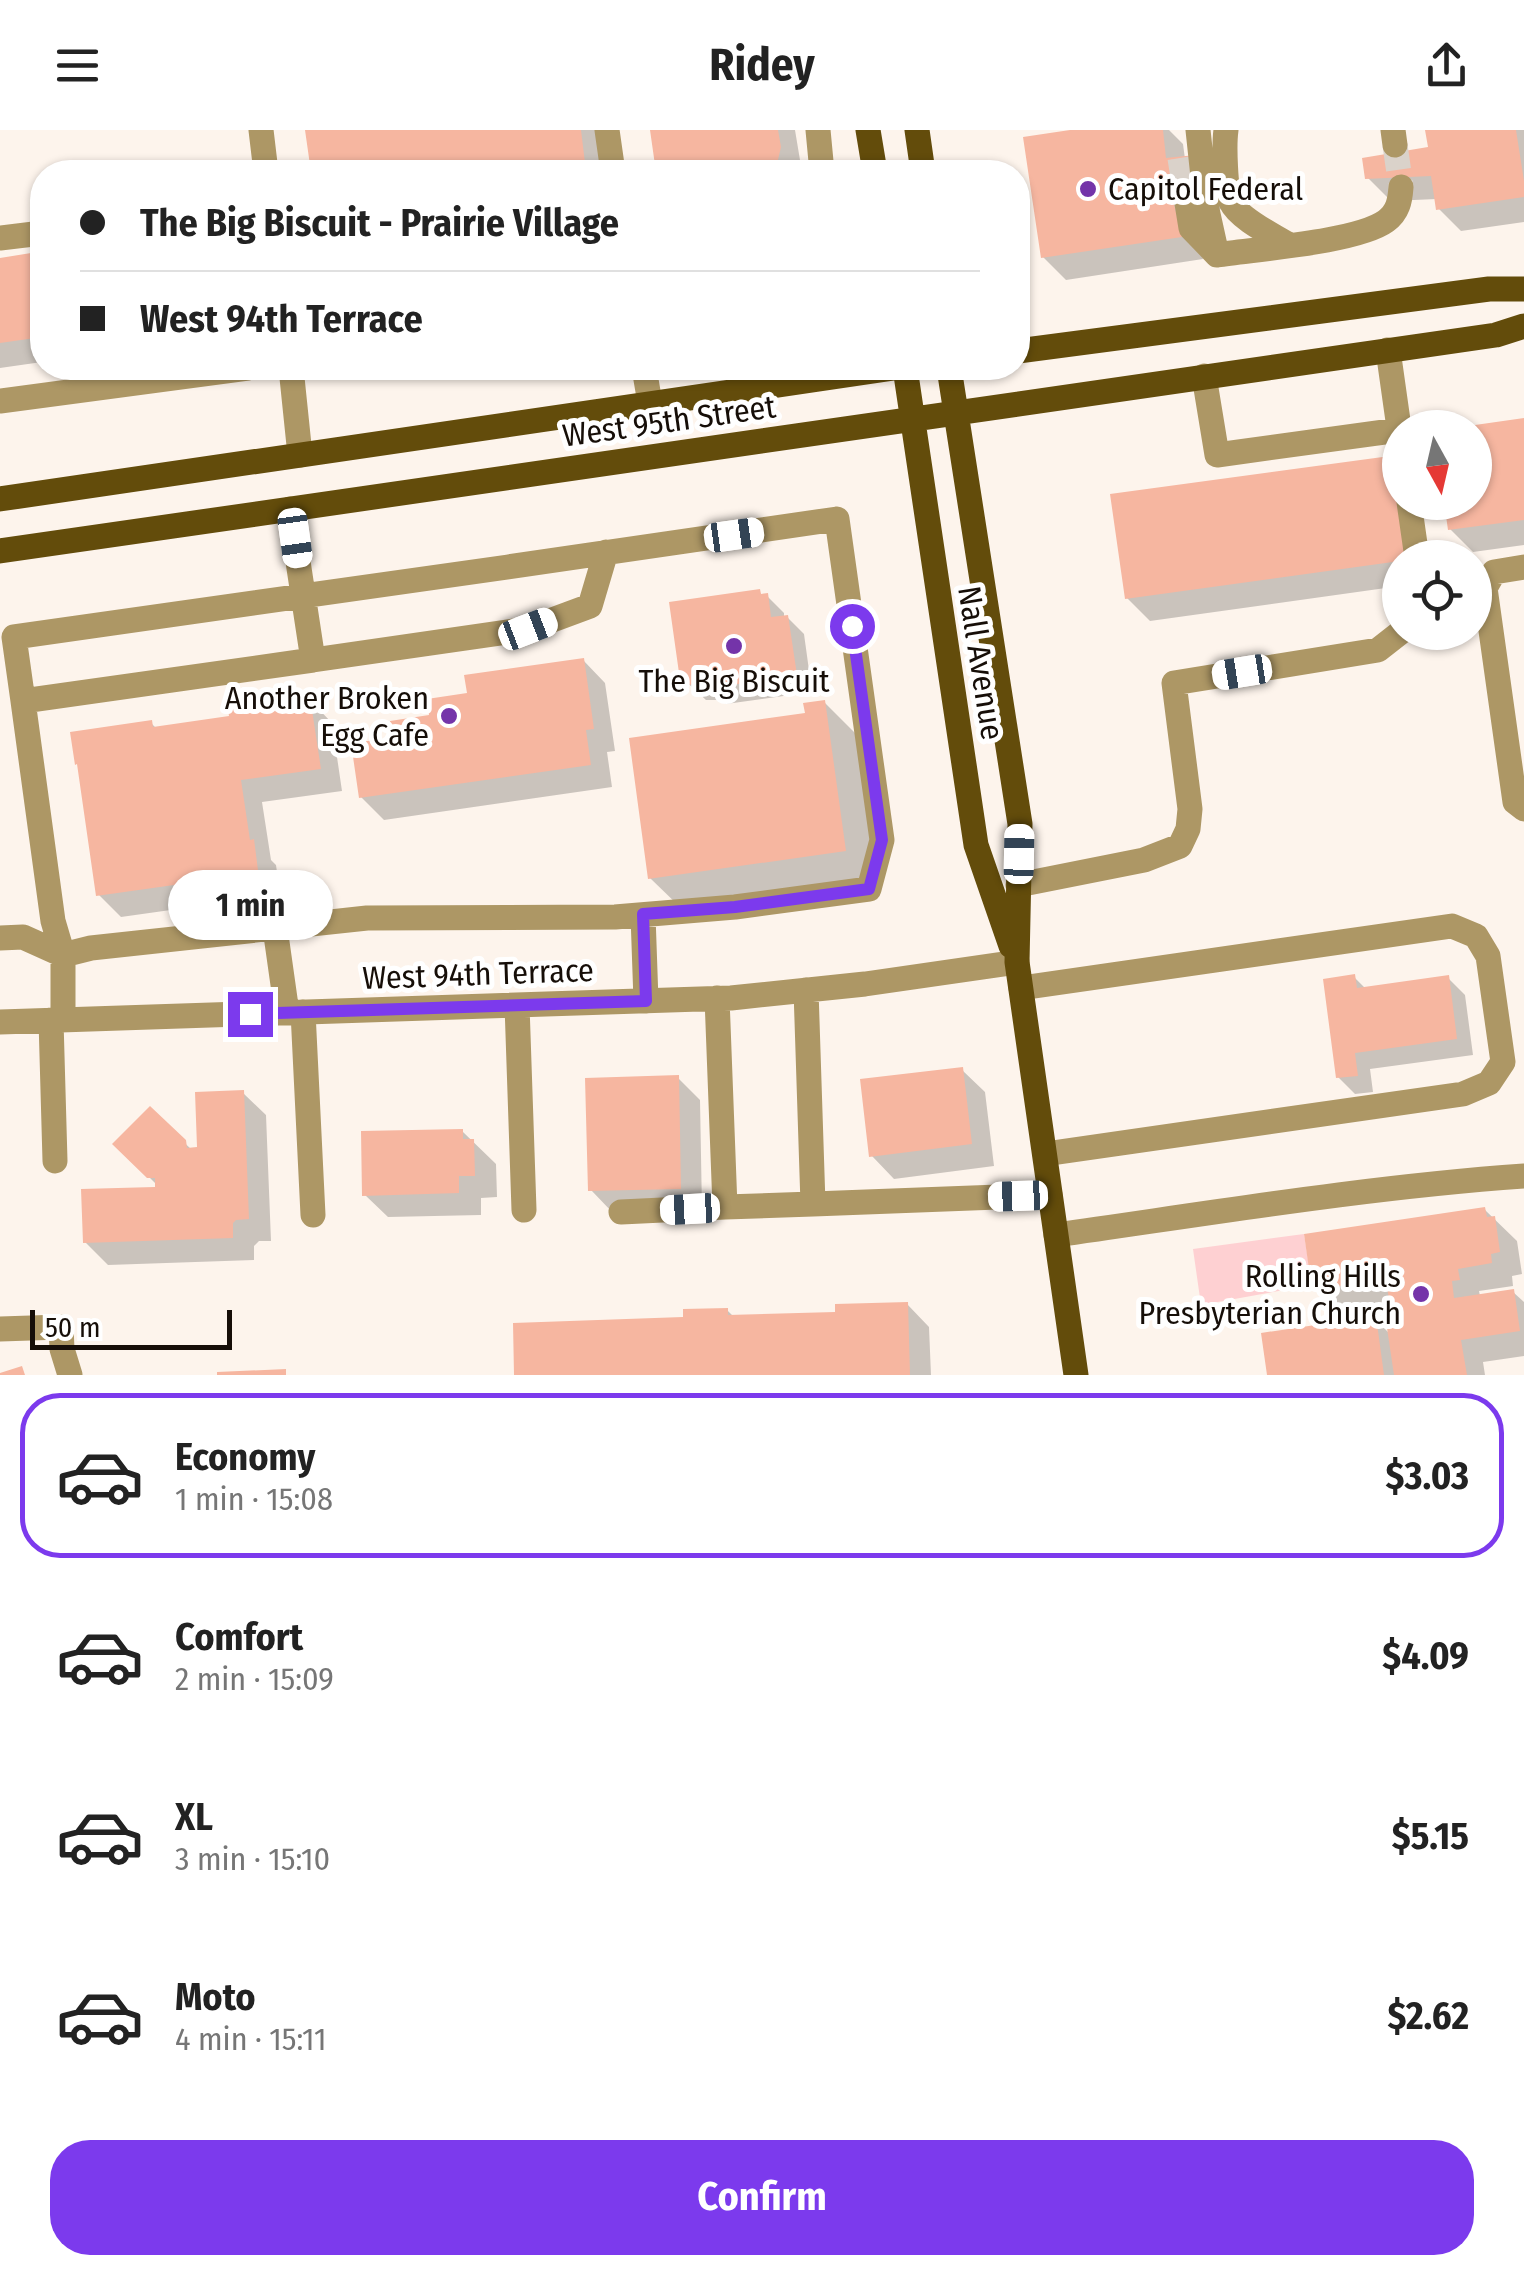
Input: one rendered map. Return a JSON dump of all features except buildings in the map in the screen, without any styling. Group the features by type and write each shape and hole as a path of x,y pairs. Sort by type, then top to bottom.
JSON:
{"main road":[{"path":"868,130 872,160"},
{"path":"917,130 921,160"},
{"path":"1030,349 1490,289 1524,289"},
{"name":"West 95th Street","path":"0,551 1388,350 1496,334 1524,326"},
{"name":"West 95th Street","path":"0,499 813,380"},
{"name":"Nall Avenue","path":"906,380 976,845 1019,975"},
{"name":"Nall Avenue","path":"951,380 1020,824 1019,975 1076,1375"}],"street":[{"path":"261,130 265,160"},
{"path":"607,130 612,160"},
{"path":"818,130 821,160"},
{"path":"1180,158 1183,130"},
{"path":"1198,130 1206,206 1217,255"},
{"path":"1226,130 1223,147 1231,202 1246,218 1290,244"},
{"path":"1217,255 1322,240 1372,228 1389,219 1400,203 1401,187"},
{"path":"1186,197 1191,228 1217,255"},
{"path":"0,238 30,234"},
{"path":"1388,350 1397,410"},
{"path":"1204,376 1217,456 1382,435"},
{"path":"0,401 107,380"},
{"path":"292,380 300,455"},
{"path":"646,380 650,404"},
{"path":"290,509 313,660"},
{"path":"0,938 23,937 63,955 91,948 367,918 616,917 735,907 869,889 882,840 836,520 7,638 23,701 53,921 63,955 57,1020 56,1161"},
{"path":"23,701 528,629 590,606 606,552"},
{"path":"1524,568 1494,572 1484,588 1515,802 1524,809"},
{"path":"1018,885 1144,860 1180,846 1188,829 1190,810 1174,683 1382,647"},
{"path":"643,914 646,1001"},
{"name":"West 94th Terrace","path":"0,1022 717,998 1019,975 1452,926 1476,936 1488,956 1502,1062 1489,1083 1463,1094 1045,1154"},
{"path":"275,928 295,1012 313,1215"},
{"path":"806,990 812,1204"},
{"path":"717,998 725,1207"},
{"path":"517,1006 524,1210"},
{"path":"1056,1235 1284,1203 1524,1176"},
{"path":"621,1212 1050,1195"},
{"path":"0,1329 61,1327 62,1349 70,1375"}],"shaded area":[{"path":"1304,1234 1312,1285 1201,1305 1193,1249"}],"tunnel":[{"path":"1395,145 1401,187"},
{"path":"1180,158 1186,197"}],"place":[{"name":"Capitol Federal","path":"1088,189"},
{"name":"The Big Biscuit","path":"734,646"},
{"name":"Another Broken Egg Cafe","path":"449,716"},
{"name":"Rolling Hills Presbyterian Church","path":"1421,1294"}],"route":[{"path":"250,1014 646,1001 643,914 735,907 869,889 882,840 852,626"}]}
